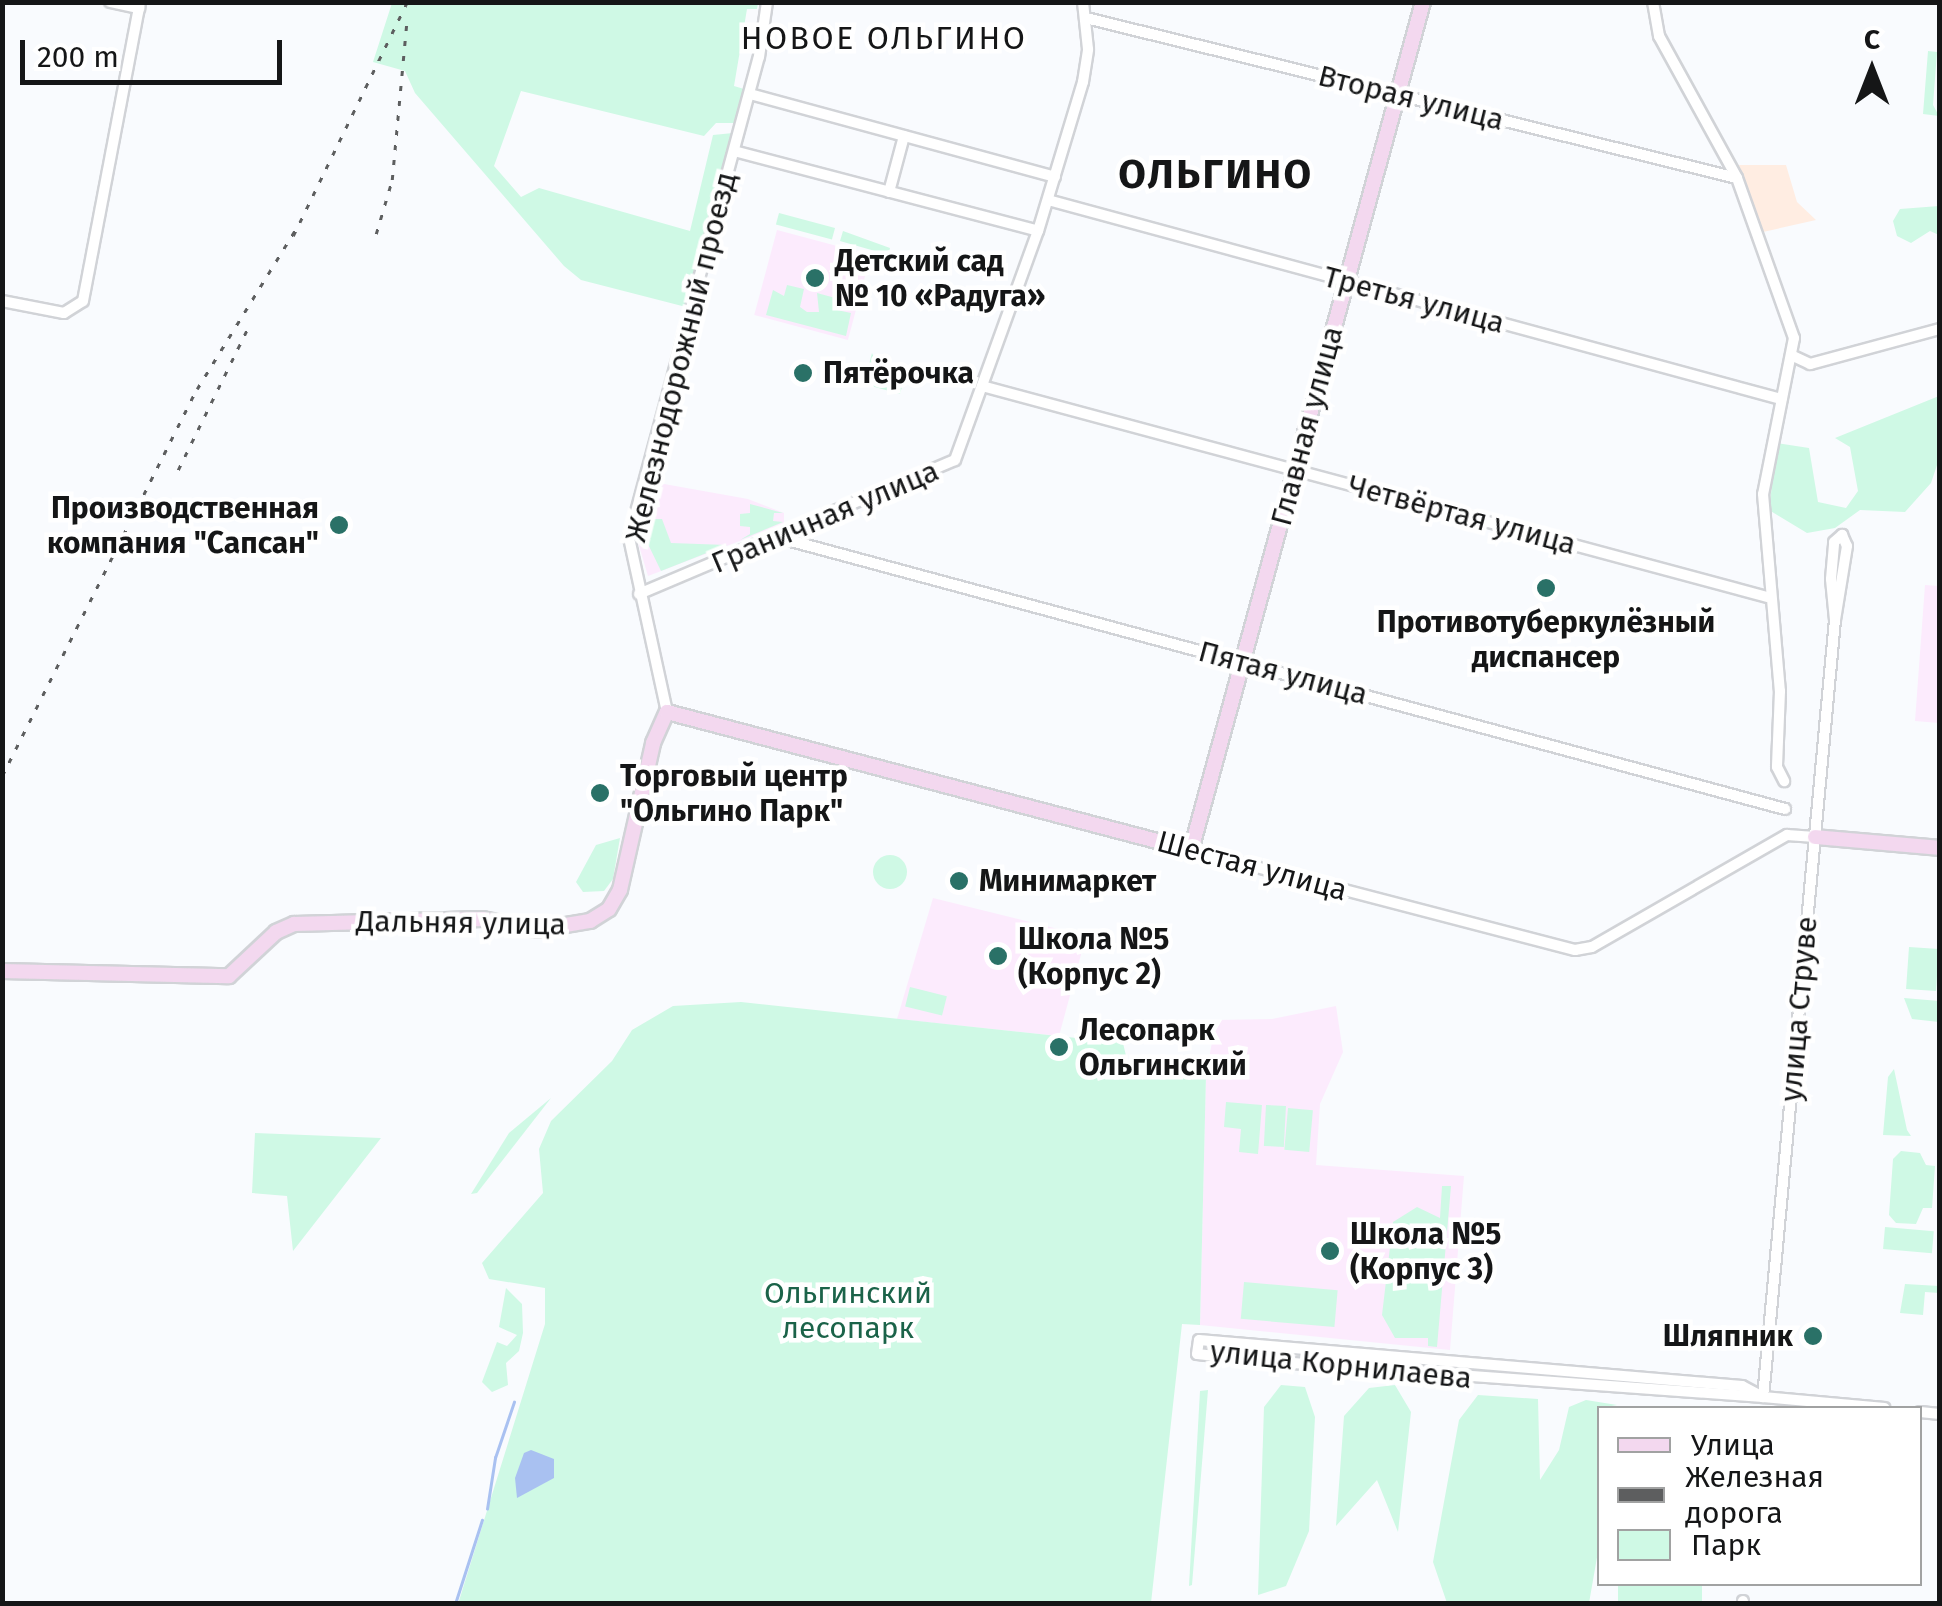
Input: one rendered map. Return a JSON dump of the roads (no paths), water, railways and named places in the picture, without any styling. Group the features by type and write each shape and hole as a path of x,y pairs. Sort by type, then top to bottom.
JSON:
{"street":[{"path":"2,300 64,312 83,301 139,5 110,2"},
{"name":"Железнодорожный проезд","path":"667,712 628,546 750,94 767,2"},
{"name":"Граничная улица","path":"639,594 951,464 1038,231 1086,70 1083,2"},
{"name":"Главная улица","path":"1191,850 1423,2"},
{"path":"1653,2 1659,36 1737,178 1794,338 1763,488 1768,597 1780,690 1777,767 1784,781"},
{"name":"Вторая улица","path":"1086,18 1737,178"},
{"path":"750,94 1055,177"},
{"path":"889,192 904,136"},
{"path":"734,151 1038,231"},
{"name":"Третья улица","path":"1048,200 1780,399"},
{"path":"1793,356 1810,364 1940,329"},
{"name":"Четвёртая улица","path":"982,386 1768,597"},
{"name":"улица Струве","path":"1762,1397 1835,620 1846,566 1842,535 1834,542 1830,579 1835,620"},
{"name":"Пятая улица","path":"780,538 1785,809"},
{"name":"Шестая улица","path":"667,712 1575,950 1592,947 1786,835 1815,837"},
{"name":"Дальняя улица","path":"2,972 229,976 276,932 294,924 483,919 536,930 590,921 617,897 653,743 667,712"},
{"path":"1815,837 1940,848"},
{"name":"улица Корнилаева","path":"1762,1397 1742,1386 1199,1340 1197,1354 1863,1406"}],"water":[{"path":"531,1450 554,1459 554,1478 517,1498 515,1478 524,1453"}],"waterway":[{"path":"487,1509 495,1458 514,1402"},
{"path":"455,1604 482,1520"}],"railway":[{"path":"293,236 407,2"},
{"path":"376,234 392,180 407,18"},
{"path":"2,776 197,389 299,224"},
{"path":"178,470 249,326"}],"place":[{"name":"Детский сад № 10 «Радуга»","path":"815,278"},
{"name":"Пятёрочка","path":"803,373"},
{"name":"Производственная компания \"Сапсан\"","path":"339,525"},
{"name":"Противотуберкулёзный диспансер","path":"1546,588"},
{"name":"Торговый центр \"Ольгино Парк\"","path":"600,793"},
{"name":"Минимаркет","path":"959,881"},
{"name":"Школа №5 (Корпус 2)","path":"998,956"},
{"name":"Лесопарк Ольгинский","path":"1059,1047"},
{"name":"Школа №5 (Корпус 3)","path":"1330,1251"},
{"name":"Шляпник","path":"1813,1336"}],"district":[{"name":"НОВОЕ ОЛЬГИНО","path":"884,38"},
{"name":"ОЛЬГИНО","path":"1216,175"}],"park label":[{"name":"Ольгинский лесопарк","path":"848,1310"}]}
